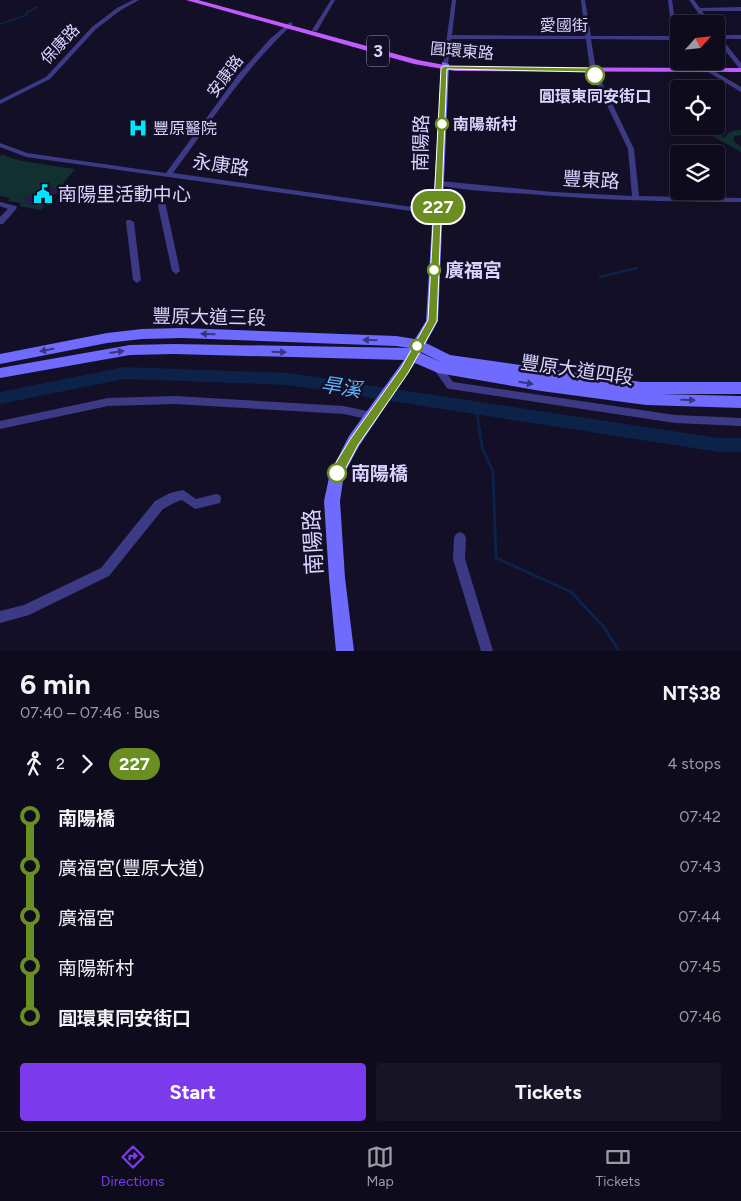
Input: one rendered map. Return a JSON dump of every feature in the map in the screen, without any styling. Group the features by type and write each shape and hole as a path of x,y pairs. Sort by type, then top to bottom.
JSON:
{"main road":[{"name":"圓環東路","path":"190,0 289,25"},
{"name":"圓環東路","path":"201,0 417,62 445,66 670,69"},
{"name":"圓環東路","path":"725,68 741,68"}],"street":[{"name":"保康路","path":"0,102 48,78 94,28 119,9 137,0"},
{"path":"313,32 333,0"},
{"name":"南陽路","path":"345,651 337,578 332,501 337,473 342,460 404,370 432,321 445,66 454,0"},
{"path":"583,0 593,69 631,149 636,198"},
{"path":"670,0 673,15"},
{"path":"691,0 702,15"},
{"path":"698,10 741,10"},
{"name":"安康路","path":"169,174 248,67 264,48 289,25"},
{"path":"725,36 741,37"},
{"name":"愛國街","path":"449,37 670,38"},
{"path":"725,47 741,68"},
{"path":"707,70 741,90"},
{"name":"永康路","path":"2,148 26,155 426,212 438,211"},
{"name":"豐東路","path":"440,184 588,197 682,201 741,200"},
{"path":"0,204 13,208 0,222"},
{"path":"162,206 176,270"},
{"path":"130,222 137,280"},
{"name":"豐原大道三段","path":"0,359 107,338 142,334 182,333 396,341 415,350"},
{"name":"豐原大道三段","path":"0,373 130,350 415,350"},
{"name":"豐原大道四段","path":"415,350 438,368 541,385 646,399 741,402"},
{"name":"豐原大道四段","path":"415,350 448,360 632,387 741,388"},
{"path":"438,368 450,385 675,419 741,422"},
{"path":"0,425 108,402 185,401 344,410 373,414"},
{"path":"0,617 25,611 105,572 159,505 174,497 183,495 195,504 216,499"},
{"path":"460,538 458,560 487,651"}],"green space":[{"path":"741,130 741,135 735,136 733,140 741,147 741,152 711,135 719,135 725,138 731,131"},
{"path":"3,155 22,161 75,169 41,210 19,206 21,203 8,201 10,198 0,196 0,156"}],"building":[{"name":"南陽里活動中心","path":"50,185 59,192 30,206 22,199"}],"waterway":[{"path":"0,24 27,15 26,13 37,7"},
{"path":"600,277 637,268"},
{"name":"旱溪","path":"0,398 124,373 288,379 719,445 741,445"},
{"path":"476,407 479,428"},
{"path":"479,427 482,447 493,472 496,558 571,592 604,627 619,651"}],"bus line":[{"name":"227","path":"337,473 342,460 404,370 432,321 440,184 444,68 593,70 595,75"}],"place":[{"name":"圓環東同安街口","path":"595,75"},
{"name":"南陽新村","path":"442,124"},
{"name":"豐原醫院","path":"138,128"},
{"name":"南陽里活動中心","path":"43,194"},
{"name":"廣福宮","path":"434,270"},
{"name":"南陽橋","path":"337,473"}]}
